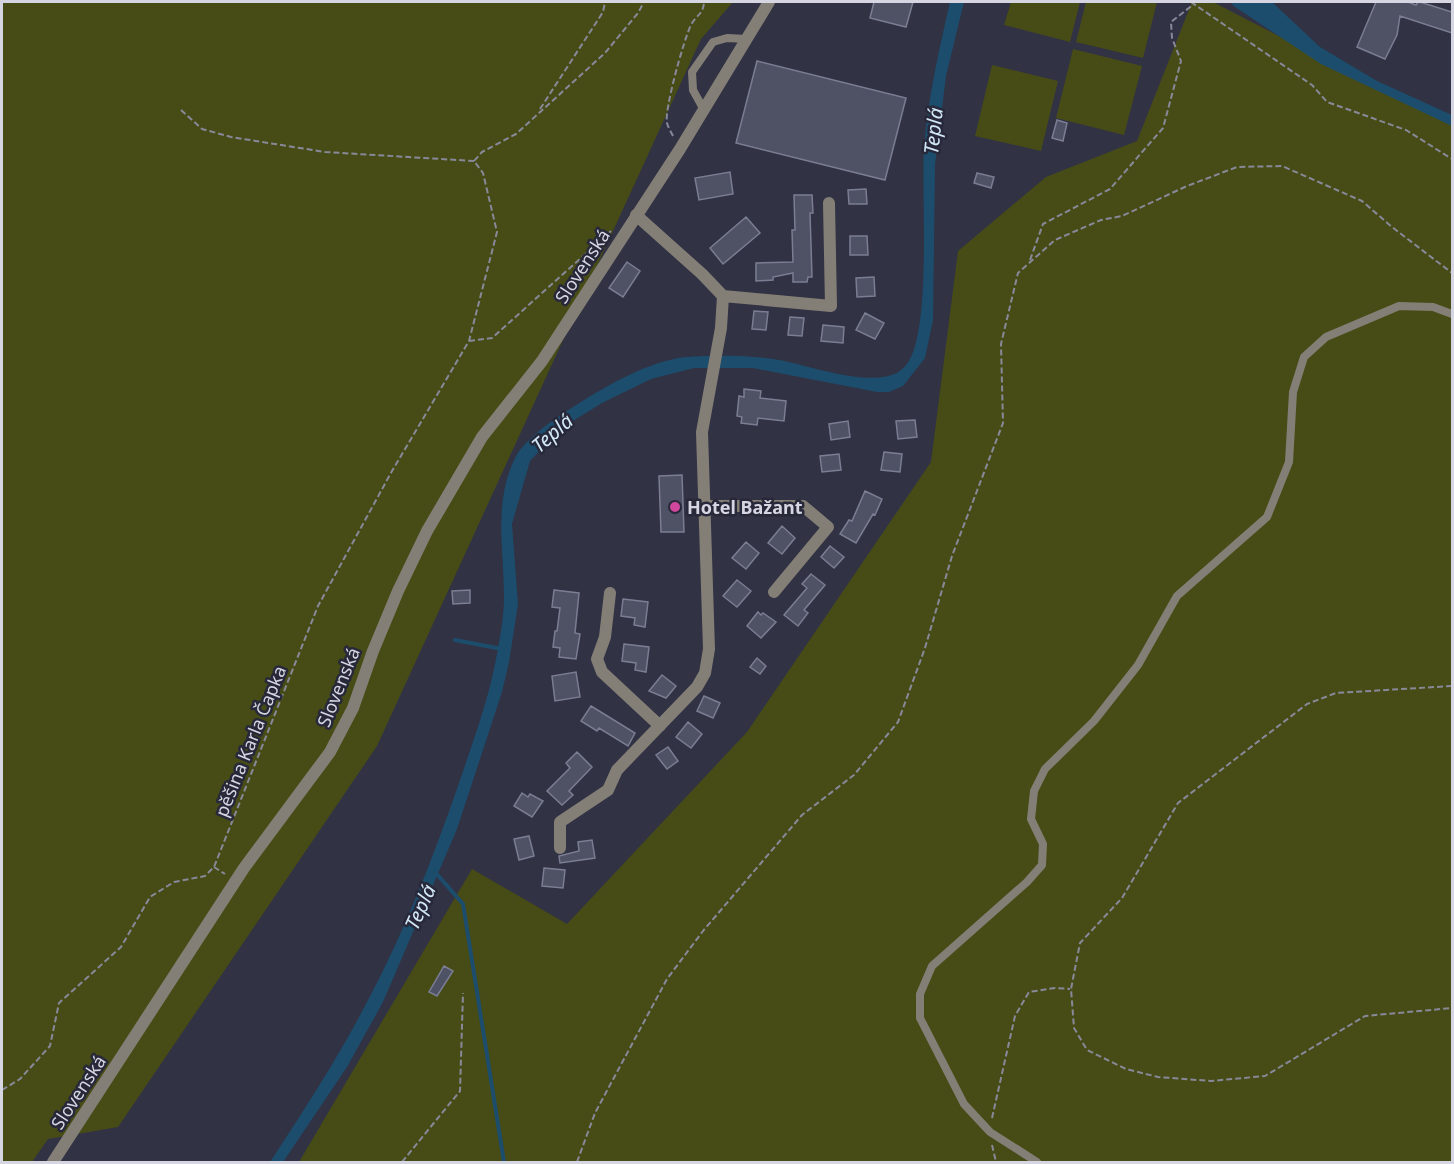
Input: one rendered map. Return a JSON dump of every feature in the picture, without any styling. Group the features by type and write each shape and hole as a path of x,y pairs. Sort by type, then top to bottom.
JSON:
{"street":[{"name":"Slovenská","path":"53,1162 244,868 330,752 353,708 398,591 427,531 482,437 542,361 680,149 769,2"},
{"path":"636,215 723,296 831,306 829,203"},
{"path":"560,848 560,822 608,790 616,770 697,687 705,673 709,649 702,432 721,328 723,296"},
{"path":"704,506 803,506 828,528 774,592"},
{"path":"610,593 605,637 597,659 602,672 660,726"}],"lane":[{"path":"704,110 693,90 693,72 712,42 727,38 747,39"},
{"path":"1038,1162 990,1132 964,1104 920,1018 920,994 932,966 1027,882 1042,865 1043,843 1031,819 1034,791 1045,769 1094,721 1138,666 1177,596 1267,517 1289,462 1293,392 1304,357 1326,337 1399,306 1433,307 1452,315"}],"path":[{"path":"538,112 603,12 607,2"},
{"path":"181,110 202,129 231,137 325,152 474,162 482,152 516,134 605,53 638,13 644,2"},
{"path":"680,149 667,123 669,95 688,32 692,23 703,11 704,2"},
{"path":"1029,263 1043,224 1110,189 1164,128 1181,61 1172,38 1171,22 1192,3 1312,85 1328,102 1406,130 1452,159"},
{"name":"pěšina Karla Čapka","path":"2,1090 20,1079 50,1046 59,1003 120,947 150,897 174,882 205,876 214,867 318,606 392,471 469,341 497,232 483,173 474,162"},
{"path":"577,1162 595,1113 667,979 703,931 802,815 854,775 898,722 925,648 952,556 1003,423 1001,344 1018,273 1055,240 1101,220 1122,216 1186,186 1237,167 1282,166 1362,201 1452,273"},
{"path":"469,341 492,338 614,228"},
{"path":"1452,686 1336,693 1307,704 1178,803 1122,898 1080,943 1071,990 1074,1028 1087,1050 1126,1069 1158,1077 1211,1081 1265,1076 1365,1016 1452,1008"},
{"path":"990,1132 1015,1016 1029,992 1055,988 1071,990"},
{"path":"402,1162 460,1091 463,993"}],"green space":[{"path":"2,2 733,2 701,39 377,746 118,1127 48,1139 32,1162 2,1162"},
{"path":"1011,2 1080,2 1070,42 1004,25"},
{"path":"1086,2 1157,2 1143,58 1076,42"},
{"path":"1192,2 1213,2 1452,126 1452,1162 299,1162 472,869 567,924 747,732 931,462 958,251 1046,177 1137,141"},
{"path":"1073,49 1142,66 1124,135 1056,118"},
{"path":"992,65 1058,81 1041,151 975,136"}],"water":[{"name":"Teplá","path":"950,2 964,2 946,76 935,164 933,320 925,358 903,386 889,392 877,392 753,368 694,368 651,379 602,403 560,429 530,461 512,524 518,604 509,662 502,692 457,829 383,1002 347,1067 283,1162 270,1162 333,1064 393,950 417,896 458,786 484,707 499,644 504,597 502,509 508,475 519,451 550,423 599,391 643,369 673,359 718,356 763,358 863,378 896,373 907,364 915,347 923,293 923,170 928,111"},
{"path":"1230,2 1272,2 1320,47 1377,81 1452,115 1452,126 1321,64"}],"building":[{"path":"874,2 913,2 906,27 870,18"},
{"path":"1376,2 1408,2 1416,5 1420,2 1452,12 1452,33 1400,16 1397,35 1385,59 1357,47"},
{"path":"757,61 906,98 885,180 736,143"},
{"path":"1057,120 1067,123 1063,141 1052,138"},
{"path":"730,172 733,194 699,200 695,178"},
{"path":"977,173 994,177 991,188 974,183"},
{"path":"866,189 867,204 849,204 848,190"},
{"path":"794,195 812,195 813,213 810,213 812,277 808,277 807,282 793,282 793,273 773,277 773,280 756,281 756,263 793,262"},
{"path":"746,217 760,233 723,264 710,248"},
{"path":"850,236 867,236 868,255 850,255"},
{"path":"627,262 640,271 623,297 609,288"},
{"path":"874,277 875,296 857,297 856,278"},
{"path":"754,311 768,312 766,330 752,329"},
{"path":"865,313 884,323 875,339 856,330"},
{"path":"790,317 804,318 802,336 788,335"},
{"path":"823,325 844,327 843,343 821,341"},
{"path":"744,389 761,391 760,398 786,401 784,421 758,418 757,425 741,423 742,417 737,416 739,396 744,397"},
{"path":"915,420 917,437 898,439 896,421"},
{"path":"848,421 850,437 831,440 829,424"},
{"path":"884,452 902,454 900,472 881,470"},
{"path":"839,454 841,470 822,472 820,456"},
{"path":"682,475 684,532 661,532 659,476"},
{"path":"865,491 882,499 875,515 873,514 856,543 840,534 849,520 852,521"},
{"path":"782,526 795,538 782,554 768,543"},
{"path":"746,542 759,553 746,569 732,558"},
{"path":"830,546 844,557 834,568 821,557"},
{"path":"811,574 825,585 804,610 808,613 798,626 784,615 807,588 802,584"},
{"path":"737,580 751,591 737,607 723,596"},
{"path":"470,590 470,603 453,604 452,591"},
{"path":"554,590 579,593 575,633 580,634 576,659 559,657 560,648 553,647 560,608 552,607"},
{"path":"623,599 648,602 645,627 634,625 635,618 621,616"},
{"path":"758,612 776,622 761,638 747,626"},
{"path":"624,644 649,647 646,672 635,670 636,663 622,661"},
{"path":"757,658 766,666 760,674 750,667"},
{"path":"576,672 580,697 555,701 552,676"},
{"path":"662,675 676,686 666,698 649,691"},
{"path":"704,696 720,703 713,718 697,711"},
{"path":"591,706 635,733 628,746 599,728 597,731 581,721"},
{"path":"688,722 702,734 691,748 676,737"},
{"path":"668,747 678,761 667,769 656,755"},
{"path":"577,752 592,767 569,791 573,795 562,805 547,791 570,768 566,763"},
{"path":"522,793 528,797 530,794 543,801 532,817 514,806"},
{"path":"529,836 534,856 519,860 514,839"},
{"path":"592,840 595,858 560,863 559,856 579,851 578,842"},
{"path":"544,868 565,870 563,888 542,886"},
{"path":"444,966 453,971 437,996 429,992"}],"waterway":[{"path":"455,640 502,649"},
{"name":"Teplá","path":"435,872 463,904 504,1162"}],"place":[{"name":"Hotel Bažant","path":"675,507"}]}
